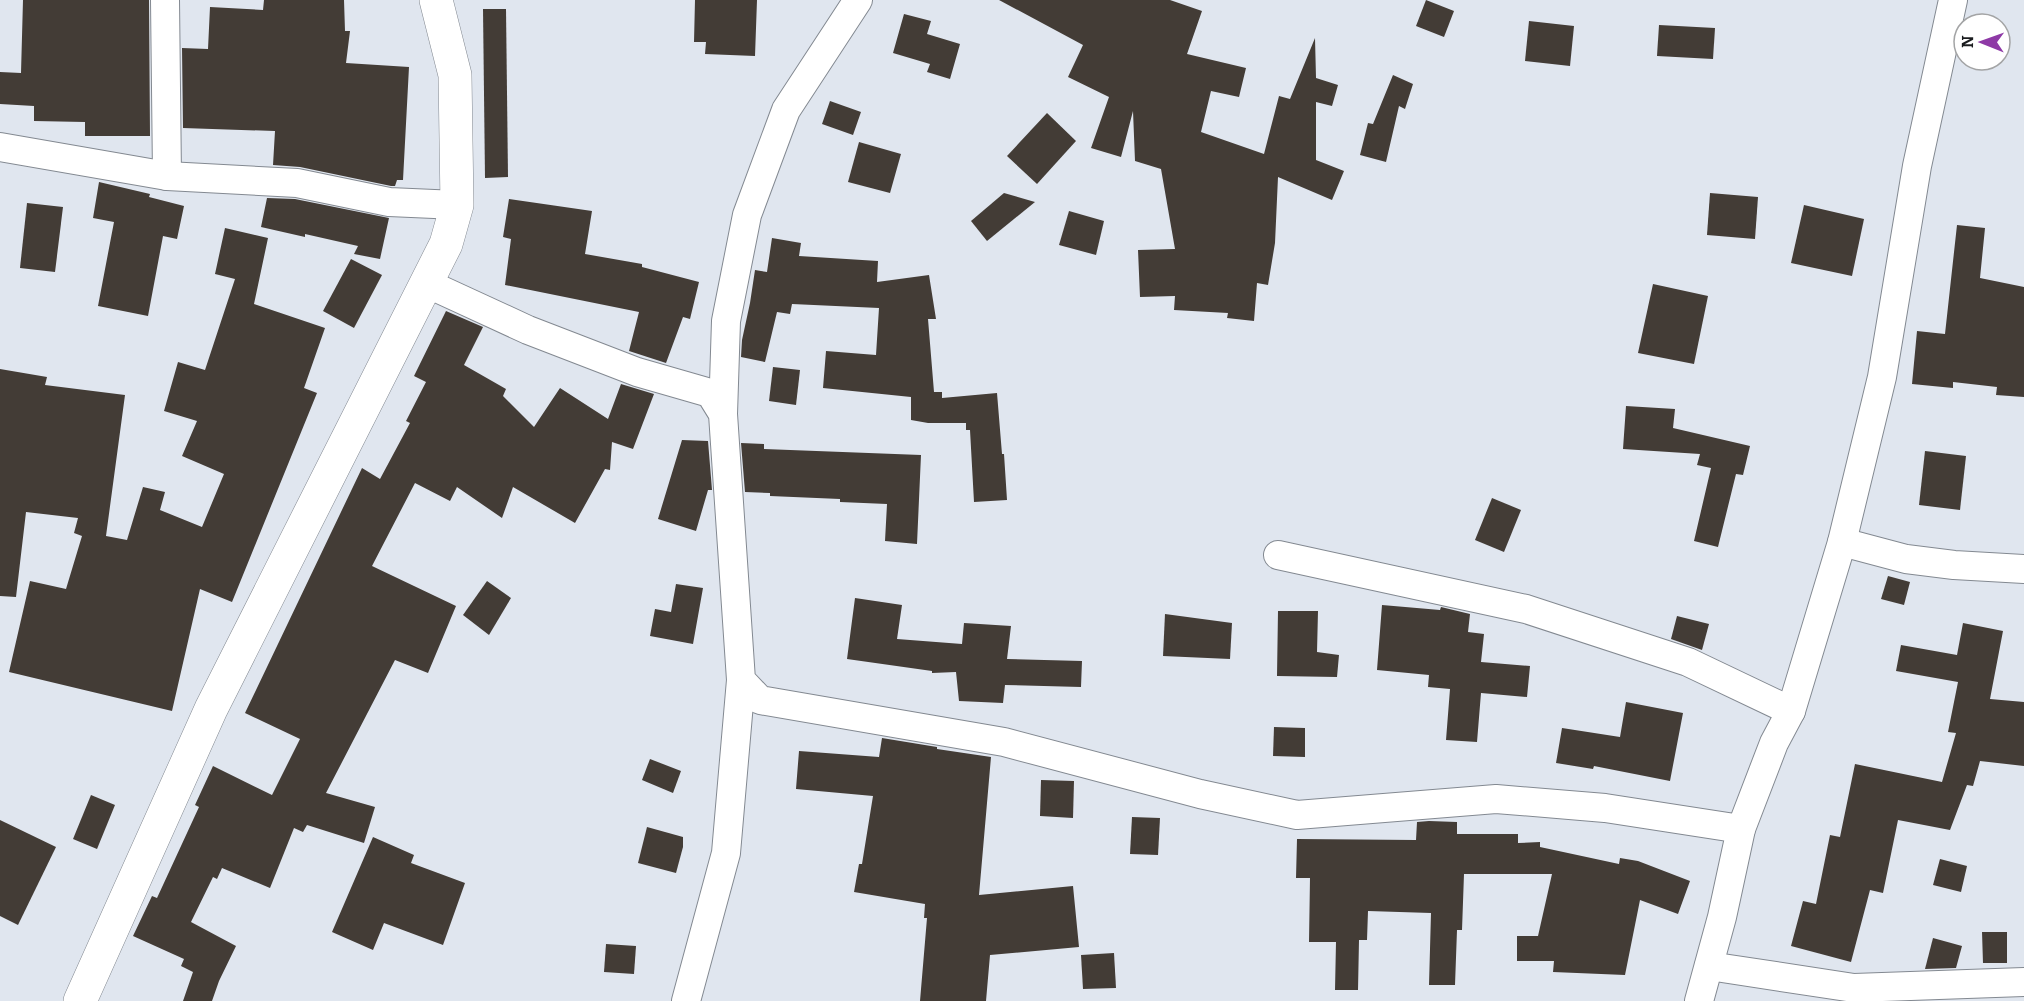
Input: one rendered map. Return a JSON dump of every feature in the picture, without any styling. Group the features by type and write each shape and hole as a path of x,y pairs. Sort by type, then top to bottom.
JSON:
{"street":[{"path":"165,0 167,176"},
{"path":"80,1001 210,709 446,244 457,205 455,75 436,0"},
{"path":"686,1001 726,853 741,680 723,414 726,321 747,215 786,110 858,0"},
{"path":"1699,1001 1741,830 1774,743 1791,711 1842,542 1882,377 1917,166 1953,0"},
{"path":"0,147 167,176 297,183 389,201 457,205"},
{"path":"426,283 539,334 637,372 710,393 723,414"},
{"path":"1842,542 1906,560 2024,569"},
{"path":"1278,555 1526,609 1688,662 1791,711"},
{"path":"741,680 760,700 1004,742 1200,794 1297,815 1496,799 1605,808 1741,830"},
{"path":"1708,966 1854,988 2024,982"}],"building":[{"path":"23,0 149,0 150,136 85,136 85,122 34,121 34,106 0,104 0,72 21,73"},
{"path":"264,0 344,0 345,31 350,31 346,63 409,67 403,180 397,180 395,186 300,167 273,165 275,131 183,128 182,48 208,49 210,7 263,10"},
{"path":"695,0 757,0 755,56 705,54 706,42 694,42"},
{"path":"999,0 1170,0 1202,11 1187,54 1246,68 1239,97 1211,91 1201,132 1264,154 1279,96 1290,99 1315,38 1316,78 1338,85 1332,106 1316,102 1316,160 1344,171 1332,200 1278,177 1275,243 1268,285 1257,283 1254,321 1227,318 1228,313 1174,310 1175,296 1140,297 1138,250 1175,249 1161,169 1135,161 1133,111 1121,157 1091,148 1109,97 1068,77 1083,45"},
{"path":"1426,0 1454,11 1444,37 1416,26"},
{"path":"483,9 506,9 508,177 485,178"},
{"path":"904,14 931,21 927,34 960,44 950,79 927,72 930,64 893,53"},
{"path":"1529,21 1574,26 1570,66 1525,61"},
{"path":"1659,25 1715,28 1713,59 1657,56"},
{"path":"1393,75 1413,84 1405,109 1399,106 1386,162 1360,155 1368,123 1373,124"},
{"path":"830,101 861,112 853,135 822,124"},
{"path":"1047,113 1076,141 1037,184 1007,156"},
{"path":"859,142 901,154 890,193 848,182"},
{"path":"99,182 150,194 149,197 184,206 177,239 163,236 148,316 98,306 114,222 93,218"},
{"path":"1004,193 1035,202 987,241 971,221"},
{"path":"1710,193 1758,197 1755,239 1707,235"},
{"path":"267,198 295,199 389,218 380,259 354,254 358,246 261,227"},
{"path":"509,199 592,211 585,254 642,264 642,267 699,282 690,319 683,317 666,363 629,351 639,312 505,285 511,239 503,237"},
{"path":"27,203 63,207 55,272 20,268"},
{"path":"1804,205 1864,219 1852,276 1791,263"},
{"path":"1069,211 1104,221 1096,255 1059,245"},
{"path":"1957,225 1985,228 1980,278 2024,287 2024,397 1996,395 1997,387 1953,382 1953,388 1912,384 1917,331 1945,334"},
{"path":"225,228 268,238 254,304 325,328 304,388 317,393 232,602 200,589 172,711 9,672 30,581 66,589 82,536 74,533 78,518 26,512 16,597 0,596 0,369 47,377 45,385 125,395 106,536 127,540 143,487 165,492 160,510 202,527 224,474 182,456 197,421 164,411 178,362 205,370 235,279 215,274"},
{"path":"772,238 801,243 799,256 878,261 877,282 929,275 936,319 928,319 934,392 942,392 942,398 997,393 1007,500 974,502 970,430 966,430 966,423 928,423 911,420 911,397 823,388 826,351 876,355 879,308 792,304 790,314 777,312 765,362 741,357 755,270 767,272"},
{"path":"351,259 382,275 354,328 323,311"},
{"path":"1653,284 1708,296 1694,364 1638,353"},
{"path":"446,311 483,327 464,365 506,389 503,396 534,427 560,388 608,419 621,384 654,394 633,449 612,442 610,470 605,469 575,523 513,487 502,518 457,487 450,501 415,483 372,566 456,606 428,673 395,660 326,793 375,807 364,843 307,825 303,832 294,828 270,888 222,868 217,879 213,877 191,922 236,946 212,1001 183,1001 193,972 181,966 184,959 133,936 152,896 157,898 199,807 195,805 213,766 272,795 300,739 245,713 362,468 380,479 410,423 406,421 426,382 414,376"},
{"path":"773,367 800,370 796,405 769,401"},
{"path":"1626,406 1675,409 1673,428 1750,446 1743,475 1736,474 1718,547 1694,541 1711,468 1697,465 1700,454 1623,449"},
{"path":"682,440 708,441 712,490 708,490 696,531 658,519"},
{"path":"741,443 764,444 764,449 921,455 917,544 885,541 887,504 840,502 840,499 770,496 770,493 745,492"},
{"path":"1925,451 1966,456 1960,510 1919,505"},
{"path":"1492,498 1521,510 1504,552 1475,540"},
{"path":"1888,576 1910,582 1904,605 1881,599"},
{"path":"487,581 511,598 489,635 463,615"},
{"path":"676,584 703,588 693,644 650,636 655,609 671,612"},
{"path":"855,598 902,605 897,639 962,644 964,623 1011,626 1007,659 1082,661 1081,687 1005,685 1003,703 959,701 956,672 932,673 932,671 847,659"},
{"path":"1382,605 1440,610 1441,607 1470,614 1468,632 1484,634 1481,662 1530,666 1527,697 1481,693 1477,742 1446,740 1450,689 1428,687 1429,675 1377,670"},
{"path":"1278,611 1318,611 1317,652 1339,655 1337,677 1277,676"},
{"path":"1165,614 1232,623 1230,659 1163,656"},
{"path":"1677,616 1709,624 1702,650 1671,639"},
{"path":"1963,623 2003,631 1990,699 2024,702 2024,766 1980,761 1973,786 1967,785 1950,830 1898,820 1883,893 1870,890 1851,962 1791,946 1803,901 1816,904 1830,835 1840,837 1855,764 1942,782 1956,733 1948,732 1958,682 1896,671 1901,645 1957,655"},
{"path":"1626,702 1683,713 1670,781 1594,766 1593,769 1556,763 1562,728 1620,737"},
{"path":"1274,727 1305,728 1305,757 1273,756"},
{"path":"882,738 991,757 979,895 1073,886 1079,947 990,955 986,1001 920,1001 927,918 924,918 925,904 854,892 859,864 862,864 873,796 796,789 799,751 879,757"},
{"path":"650,759 681,771 673,793 642,780"},
{"path":"1041,780 1074,781 1073,818 1040,816"},
{"path":"91,795 115,805 97,849 73,839"},
{"path":"1132,817 1160,818 1158,855 1130,854"},
{"path":"0,820 56,847 18,925 0,916"},
{"path":"1417,822 1457,822 1457,834 1518,834 1518,843 1540,842 1540,847 1619,864 1620,858 1638,861 1690,881 1678,914 1640,900 1625,975 1553,972 1554,961 1517,961 1517,936 1538,936 1552,874 1464,874 1462,930 1457,930 1455,985 1429,985 1431,913 1368,911 1367,940 1359,940 1358,990 1335,990 1336,942 1309,942 1310,878 1296,878 1297,839 1416,840"},
{"path":"647,827 683,837 683,847 676,873 638,863"},
{"path":"373,837 414,855 411,863 465,883 443,945 384,923 373,950 332,932"},
{"path":"1940,859 1967,866 1961,892 1933,885"},
{"path":"1982,932 2007,932 2007,963 1983,963"},
{"path":"1933,938 1962,946 1956,968 1925,969"},
{"path":"606,944 636,946 634,974 604,972"},
{"path":"1114,953 1116,988 1083,989 1081,955"}]}
